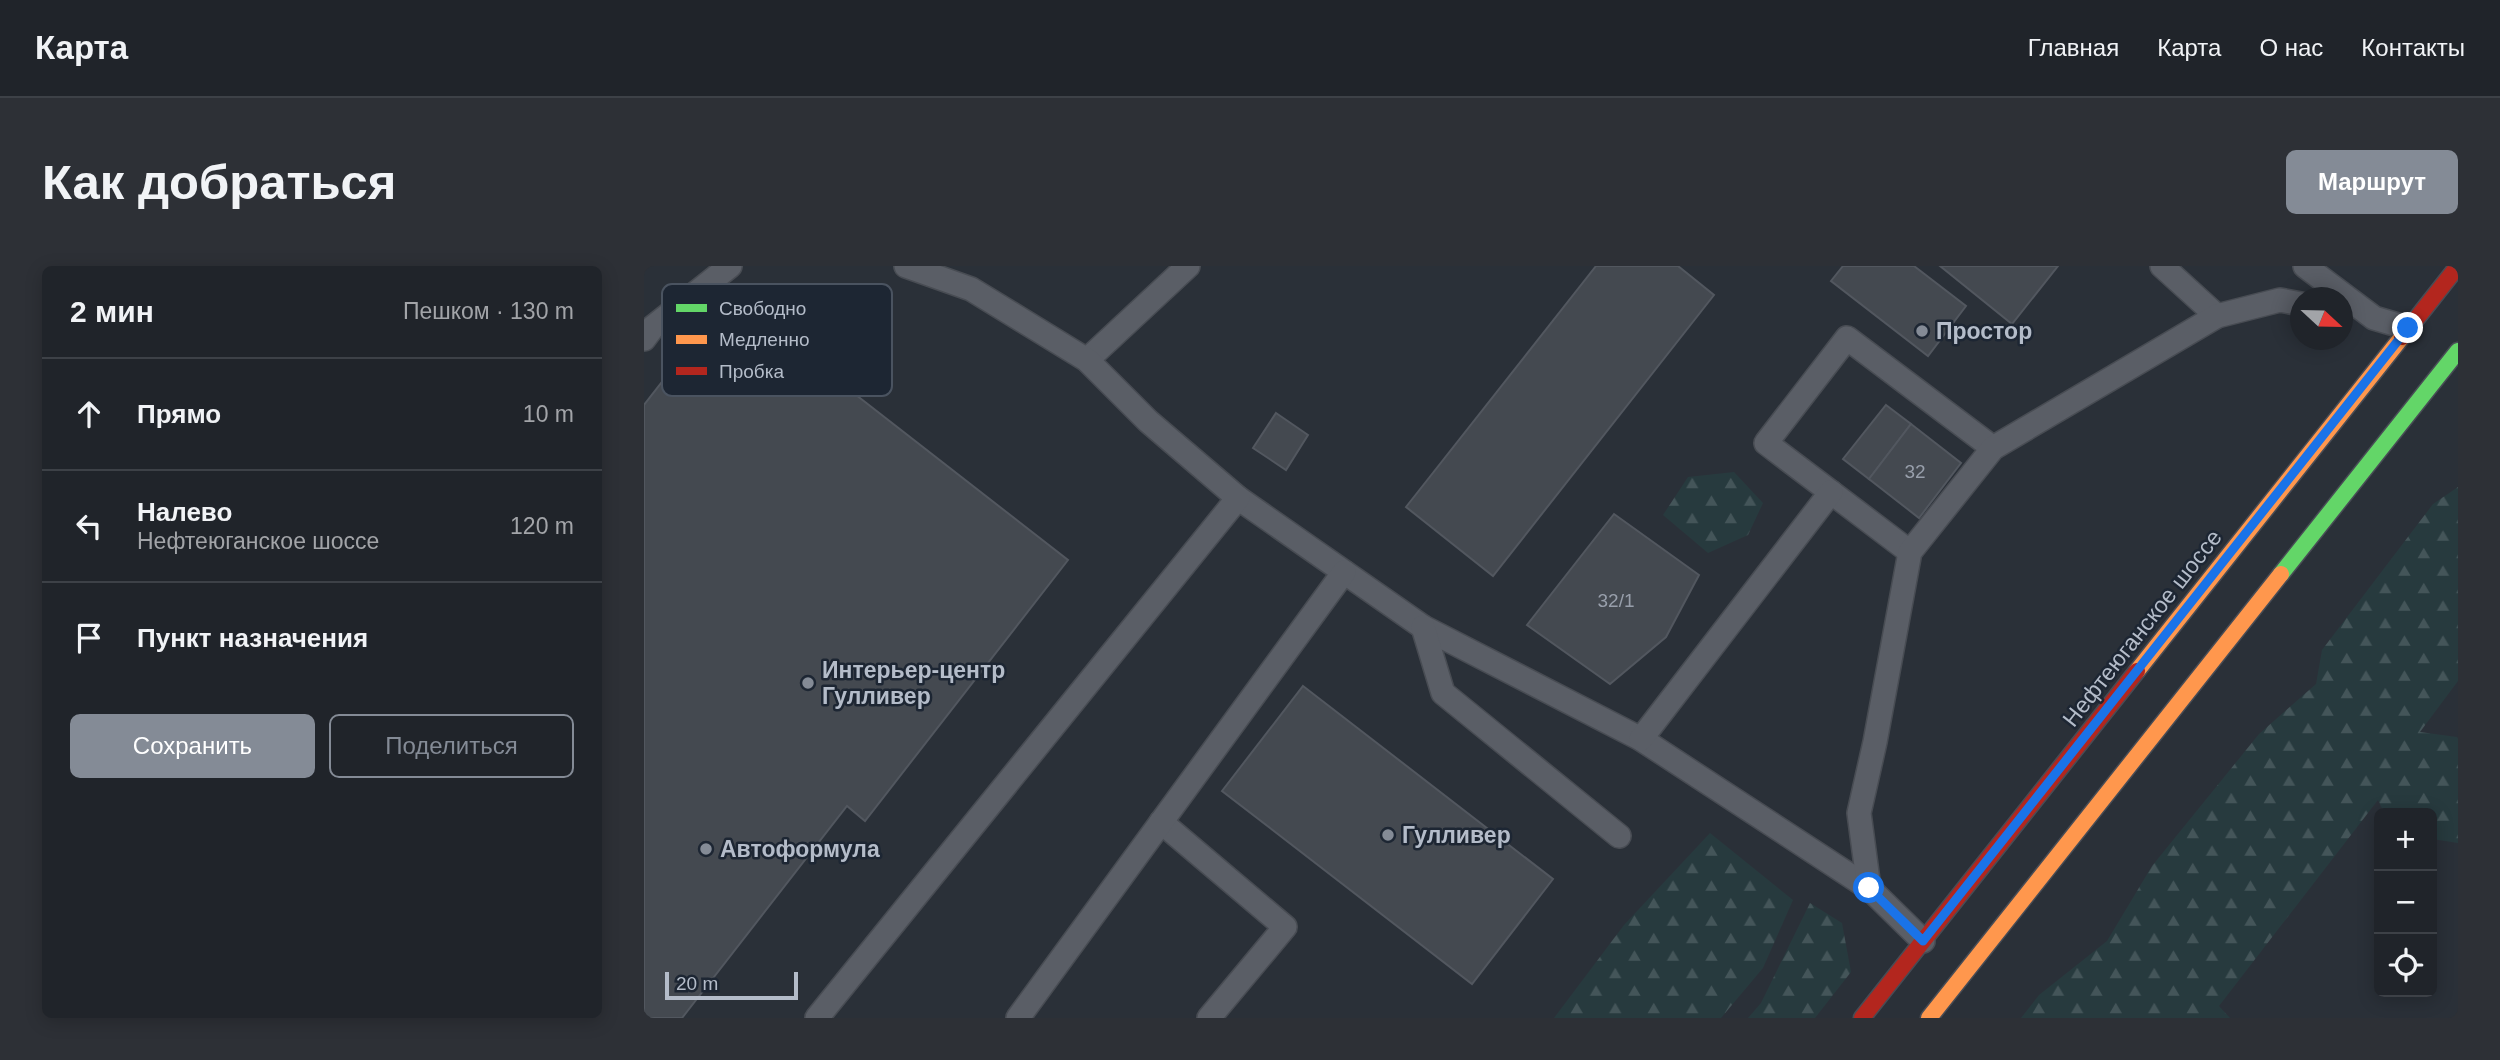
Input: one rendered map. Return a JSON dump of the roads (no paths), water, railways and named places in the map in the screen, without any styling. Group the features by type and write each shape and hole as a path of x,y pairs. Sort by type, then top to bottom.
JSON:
{"main road":[{"name":"Нефтеюганское шоссе","path":"1862,1018 2458,266"},
{"path":"1929,1018 2458,351"}],"lane":[{"path":"707,284 730,266"},
{"path":"906,266 971,289 1087,360 1148,421 1238,498 1423,627 1641,739 1869,888 1923,941"},
{"path":"1087,360 1188,266"},
{"path":"2162,266 2217,316"},
{"path":"2305,266 2374,318"},
{"path":"1869,888 1859,813 1910,552 1993,448 2217,316 2280,300 2290,302"},
{"path":"2353,314 2408,328"},
{"path":"644,339 662,320"},
{"path":"1910,552 1766,443 1847,338 1993,448"},
{"path":"1641,739 1831,492"},
{"path":"817,1018 1238,498"},
{"path":"1018,1018 1344,572"},
{"path":"1423,627 1443,693 1619,836"},
{"path":"1161,822 1286,927 1209,1018"}],"place":[{"name":"Простор","path":"1922,331"},
{"name":"Интерьер-центр Гулливер","path":"808,683"},
{"name":"Гулливер","path":"1388,835"},
{"name":"Автоформула","path":"706,849"}]}
